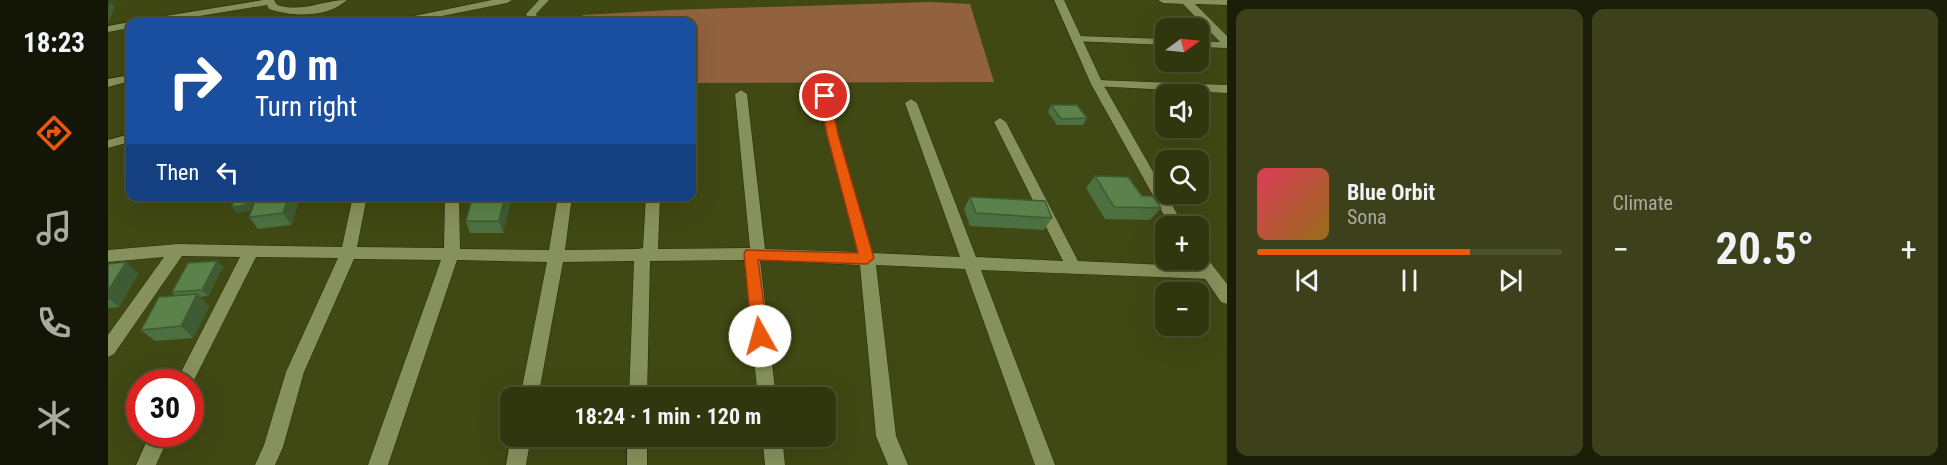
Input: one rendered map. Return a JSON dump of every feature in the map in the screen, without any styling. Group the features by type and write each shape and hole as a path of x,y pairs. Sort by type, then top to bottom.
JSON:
{"street":[{"path":"170,18 269,1 273,7 282,10 308,11 342,0"},
{"path":"419,18 507,0"},
{"path":"534,18 531,14 544,0"},
{"path":"1059,0 1097,84 1171,216"},
{"path":"1163,0 1227,2"},
{"path":"1185,0 1227,43"},
{"path":"308,11 309,18"},
{"path":"108,29 126,26"},
{"path":"1077,39 1155,42"},
{"path":"1209,44 1227,43"},
{"path":"108,83 126,79"},
{"path":"1097,84 1227,89"},
{"path":"741,94 766,387"},
{"path":"825,96 832,134 867,258 886,436 898,465"},
{"path":"911,103 1045,465"},
{"path":"1000,122 1074,268"},
{"path":"108,144 126,139"},
{"path":"265,465 273,447 295,372 348,254 359,201"},
{"path":"378,465 452,252 452,201"},
{"path":"531,387 564,201"},
{"path":"639,387 646,254 652,201"},
{"path":"108,256 178,250 348,254 452,252 556,256 754,254 1209,273"},
{"path":"108,349 178,250"},
{"path":"192,369 251,251"},
{"path":"1207,270 1227,297"},
{"path":"146,465 154,447"},
{"path":"516,465 519,447"},
{"path":"637,447 637,465"},
{"path":"773,447 775,465"}],"shaded area":[{"path":"931,2 970,4 994,82 696,83 696,18 584,18 582,15"}],"building":[{"path":"1051,105 1077,105 1087,118 1061,119"},
{"path":"1095,176 1128,177 1142,196 1153,196 1155,204 1158,204 1161,208 1114,207"},
{"path":"970,197 1045,201 1052,218 976,213"},
{"path":"234,201 246,201 245,205 232,207"},
{"path":"255,201 287,201 283,213 249,217"},
{"path":"472,201 504,201 499,221 466,221"},
{"path":"217,261 202,290 172,292 188,263"},
{"path":"126,262 108,291 108,264"},
{"path":"197,294 181,326 141,330 159,297"}],"route":[{"path":"760,336 751,254 867,258 832,134 825,96"}]}
